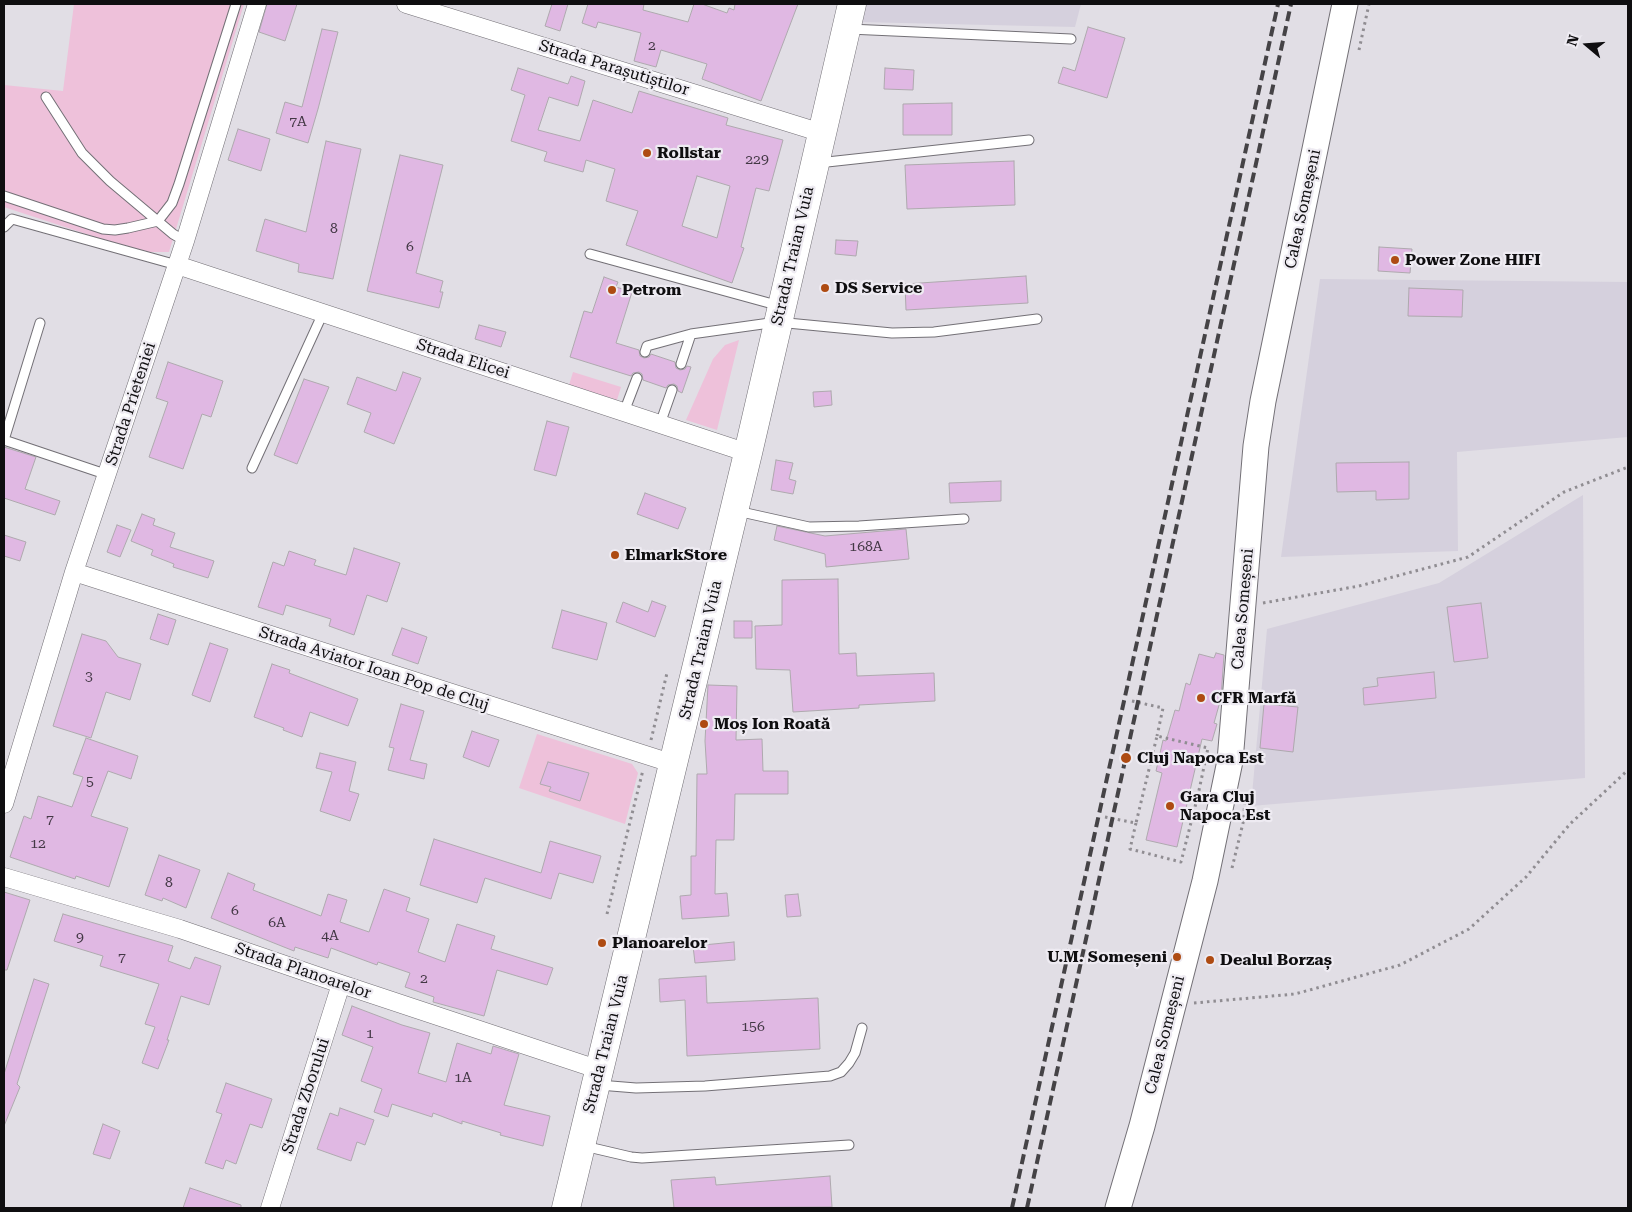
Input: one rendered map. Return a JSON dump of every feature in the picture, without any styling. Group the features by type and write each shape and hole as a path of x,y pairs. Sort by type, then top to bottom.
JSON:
{"main road":[{"name":"Calea Someșeni","path":"1118,1208 1142,1126 1205,881 1210,797 1230,761 1256,446 1263,401 1345,4"},
{"name":"Strada Traian Vuia","path":"566,1208 748,453 849,16"}],"street":[{"name":"Strada Prieteniei","path":"4,804 74,572 185,241 257,4"},
{"name":"Strada Parașutiștilor","path":"406,4 822,133"},
{"name":"Strada Elicei","path":"177,265 748,453"},
{"name":"Strada Aviator Ioan Pop de Cluj","path":"74,572 674,764"},
{"name":"Strada Planoarelor","path":"4,877 180,929 342,984 598,1077"},
{"name":"Strada Zborului","path":"270,1208 342,984"}],"lane":[{"path":"4,196 103,229 115,230 158,221 172,203 179,184 236,4"},
{"path":"849,16 1071,39"},
{"path":"46,97 82,153 110,181 185,241"},
{"path":"814,164 1029,140"},
{"path":"4,227 12,219 177,265"},
{"path":"590,254 779,314 892,333 934,332 1037,319"},
{"path":"252,468 323,313"},
{"path":"645,352 647,346 779,314"},
{"path":"40,322 4,440 108,475"},
{"path":"681,364 691,334"},
{"path":"624,412 637,378"},
{"path":"660,424 672,390"},
{"path":"734,510 809,527 859,526 964,519"},
{"path":"598,1077 636,1088 705,1086 830,1076 841,1072 849,1063 855,1053 862,1028"},
{"path":"581,1146 642,1158 849,1145"}],"path":[{"path":"1243,607 1359,586 1468,557 1564,492 1628,467"},
{"path":"607,914 667,673"},
{"path":"1132,701 1163,708 1130,849 1181,862 1210,797 1208,748 1157,736"},
{"path":"1173,1004 1295,994 1400,964 1469,929 1526,877 1570,824 1628,770"},
{"path":"1106,817 1136,823"}],"shaded area":[{"path":"74,4 244,4 169,252 141,252 4,207 4,85 63,91"},
{"path":"864,4 1081,4 1075,27 859,22"},
{"path":"1320,279 1628,282 1628,437 1457,452 1458,551 1281,557"},
{"path":"739,340 717,430 686,420 713,359 725,345"},
{"path":"573,372 621,387 617,400 569,385"},
{"path":"1583,495 1585,778 1251,806 1267,629 1439,583"},
{"path":"537,734 632,764 638,773 625,824 519,788"}],"building":[{"path":"267,4 297,4 285,41 259,32"},
{"path":"552,4 568,4 560,31 545,26"},
{"path":"588,4 644,4 643,10 688,22 694,4 702,4 727,13 729,8 734,10 735,4 798,4 761,101 702,79 707,64 661,50 656,67 634,61 641,33 598,22 596,28 582,23"},
{"path":"1088,27 1125,38 1107,98 1058,83 1063,67 1075,71"},
{"path":"322,29 338,32 308,143 276,133 285,102 302,107"},
{"path":"518,68 568,84 571,76 585,81 578,106 549,97 538,130 580,141 593,100 632,113 639,91 728,118 726,125 783,140 769,191 756,188 741,247 744,248 732,283 626,245 638,211 606,201 615,169 586,160 583,172 544,161 547,152 511,141 525,95 511,90","holes":["697,176 730,186 717,238 682,226"]},
{"path":"885,68 914,70 913,90 884,89"},
{"path":"952,103 952,135 903,135 903,104"},
{"path":"238,129 270,139 261,171 228,160"},
{"path":"326,141 361,149 333,279 298,272 299,264 256,251 265,219 306,232"},
{"path":"400,155 443,165 416,273 443,281 440,292 443,292 439,308 367,291"},
{"path":"1014,161 1015,205 907,209 905,165"},
{"path":"836,240 858,241 856,256 835,254"},
{"name":"Power Zone HIFI","path":"1379,247 1412,249 1410,273 1378,271"},
{"path":"1026,276 1028,303 906,310 905,284"},
{"path":"604,277 618,282 616,287 632,292 616,343 639,350 640,356 644,358 649,357 651,354 675,362 676,368 680,370 685,369 687,366 691,367 682,393 678,391 677,386 674,384 668,385 666,388 643,380 642,374 639,372 633,373 631,376 570,357 584,311 592,313"},
{"path":"1409,288 1463,290 1462,317 1408,316"},
{"path":"479,325 506,332 501,347 475,339"},
{"path":"168,362 223,381 211,417 202,414 183,469 149,457 168,402 156,398"},
{"path":"403,372 421,378 394,444 364,432 371,413 347,404 357,377 396,391"},
{"path":"304,379 329,387 297,464 274,455"},
{"path":"831,391 832,405 814,407 813,392"},
{"path":"547,421 569,427 556,476 534,470"},
{"path":"4,447 36,457 25,489 60,501 55,515 4,498"},
{"path":"776,460 793,463 789,479 796,481 793,494 771,490"},
{"path":"1409,462 1409,499 1376,500 1376,491 1337,492 1336,463"},
{"path":"1001,481 1001,501 950,503 949,483"},
{"path":"645,493 686,508 678,529 637,514"},
{"path":"142,514 155,519 153,525 175,533 170,547 214,561 208,578 173,567 174,564 151,555 153,550 131,541"},
{"path":"117,525 131,530 120,557 107,552"},
{"path":"777,526 825,536 906,529 909,559 826,567 825,554 774,540"},
{"path":"4,535 26,542 20,561 4,556"},
{"path":"354,548 400,563 387,602 367,595 354,635 329,626 331,619 286,605 283,615 258,607 273,562 284,566 289,551 316,560 314,565 346,575"},
{"path":"838,579 839,654 856,653 857,676 934,673 935,701 859,705 859,708 793,712 790,670 756,669 755,626 782,625 782,580"},
{"path":"652,601 666,606 655,637 616,622 623,602 648,612"},
{"path":"1481,603 1488,658 1454,662 1447,607"},
{"path":"562,610 607,623 597,660 552,648"},
{"path":"158,614 176,620 168,645 150,639"},
{"path":"734,621 752,621 752,638 734,638"},
{"path":"402,628 427,637 418,664 392,655"},
{"path":"82,634 106,641 118,657 141,664 130,700 106,692 91,738 53,726"},
{"path":"210,643 228,649 210,702 192,695"},
{"path":"1216,653 1224,655 1221,698 1214,723 1217,724 1212,741 1202,739 1177,847 1146,840 1162,773 1156,771 1163,740 1166,741 1175,710 1179,711 1186,683 1190,685 1199,654 1214,658"},
{"path":"272,664 290,670 289,673 358,699 348,726 310,712 302,737 254,717"},
{"path":"1434,672 1436,698 1364,705 1363,688 1378,686 1377,678"},
{"path":"708,685 737,686 736,740 762,739 763,771 788,771 788,794 735,794 734,840 716,840 715,894 727,893 729,916 682,919 680,896 691,895 691,856 696,856 697,774 707,774 705,741"},
{"path":"401,704 424,711 410,760 427,764 424,779 388,770 394,748 389,747"},
{"path":"1264,704 1298,707 1293,752 1260,748"},
{"path":"472,731 499,740 489,767 463,757"},
{"path":"86,738 138,756 131,779 108,771 91,816 128,828 109,887 76,876 75,879 10,857 24,816 31,819 38,796 72,807 83,777 73,774"},
{"path":"320,753 356,762 349,791 359,794 350,821 320,811 332,772 316,768"},
{"path":"548,762 589,773 580,801 549,791 551,787 540,784"},
{"path":"434,839 541,873 550,841 601,856 593,883 559,873 551,899 485,878 477,903 420,885"},
{"path":"159,855 200,870 186,908 163,898 162,901 145,895"},
{"path":"228,873 255,884 253,890 321,916 328,894 347,900 340,922 369,932 384,889 410,898 406,911 429,919 418,952 445,962 457,924 495,936 491,949 553,968 547,985 497,970 484,1016 433,1002 434,997 405,987 410,973 378,962 377,965 331,948 328,958 295,947 294,951 211,918"},
{"path":"4,892 30,900 7,970 4,970"},
{"path":"798,894 801,916 787,917 785,895"},
{"path":"63,914 173,946 168,961 190,969 195,957 221,966 209,1005 181,996 167,1040 169,1040 158,1069 142,1063 155,1027 145,1024 159,984 100,966 103,956 54,941"},
{"path":"734,942 735,960 695,963 693,946"},
{"path":"706,976 707,1003 818,998 820,1049 687,1056 685,1000 660,1002 659,979"},
{"path":"34,979 49,984 17,1084 20,1087 4,1126 4,1074"},
{"path":"352,1006 402,1025 430,1033 418,1073 446,1082 457,1043 491,1054 493,1046 519,1054 504,1105 550,1116 543,1146 500,1135 501,1133 462,1121 462,1124 433,1113 432,1117 392,1104 388,1117 374,1112 382,1089 361,1081 373,1047 342,1035"},
{"path":"226,1083 272,1099 262,1128 250,1124 236,1164 226,1160 223,1169 205,1163 222,1114 216,1112"},
{"path":"340,1108 374,1120 365,1145 357,1142 351,1161 317,1149 330,1113 338,1116"},
{"path":"103,1124 120,1131 110,1159 93,1154"},
{"path":"830,1176 832,1207 674,1208 671,1180 715,1177 716,1185"},
{"path":"190,1188 241,1205 241,1208 183,1208"}],"railway":[{"path":"1012,1208 1278,4"},
{"path":"1027,1208 1291,4"}],"place":[{"name":"Rollstar","path":"647,153"},
{"name":"Power Zone HIFI","path":"1395,260"},
{"name":"DS Service","path":"825,288"},
{"name":"Petrom","path":"612,290"},
{"name":"ElmarkStore","path":"615,555"},
{"name":"CFR Marfă","path":"1201,698"},
{"name":"Moș Ion Roată","path":"704,724"},
{"name":"Cluj Napoca Est","path":"1126,758"},
{"name":"Gara Cluj Napoca Est","path":"1170,806"},
{"name":"Planoarelor","path":"602,943"},
{"name":"U.M. Someșeni","path":"1177,957"},
{"name":"Dealul Borzaș","path":"1210,960"}]}
